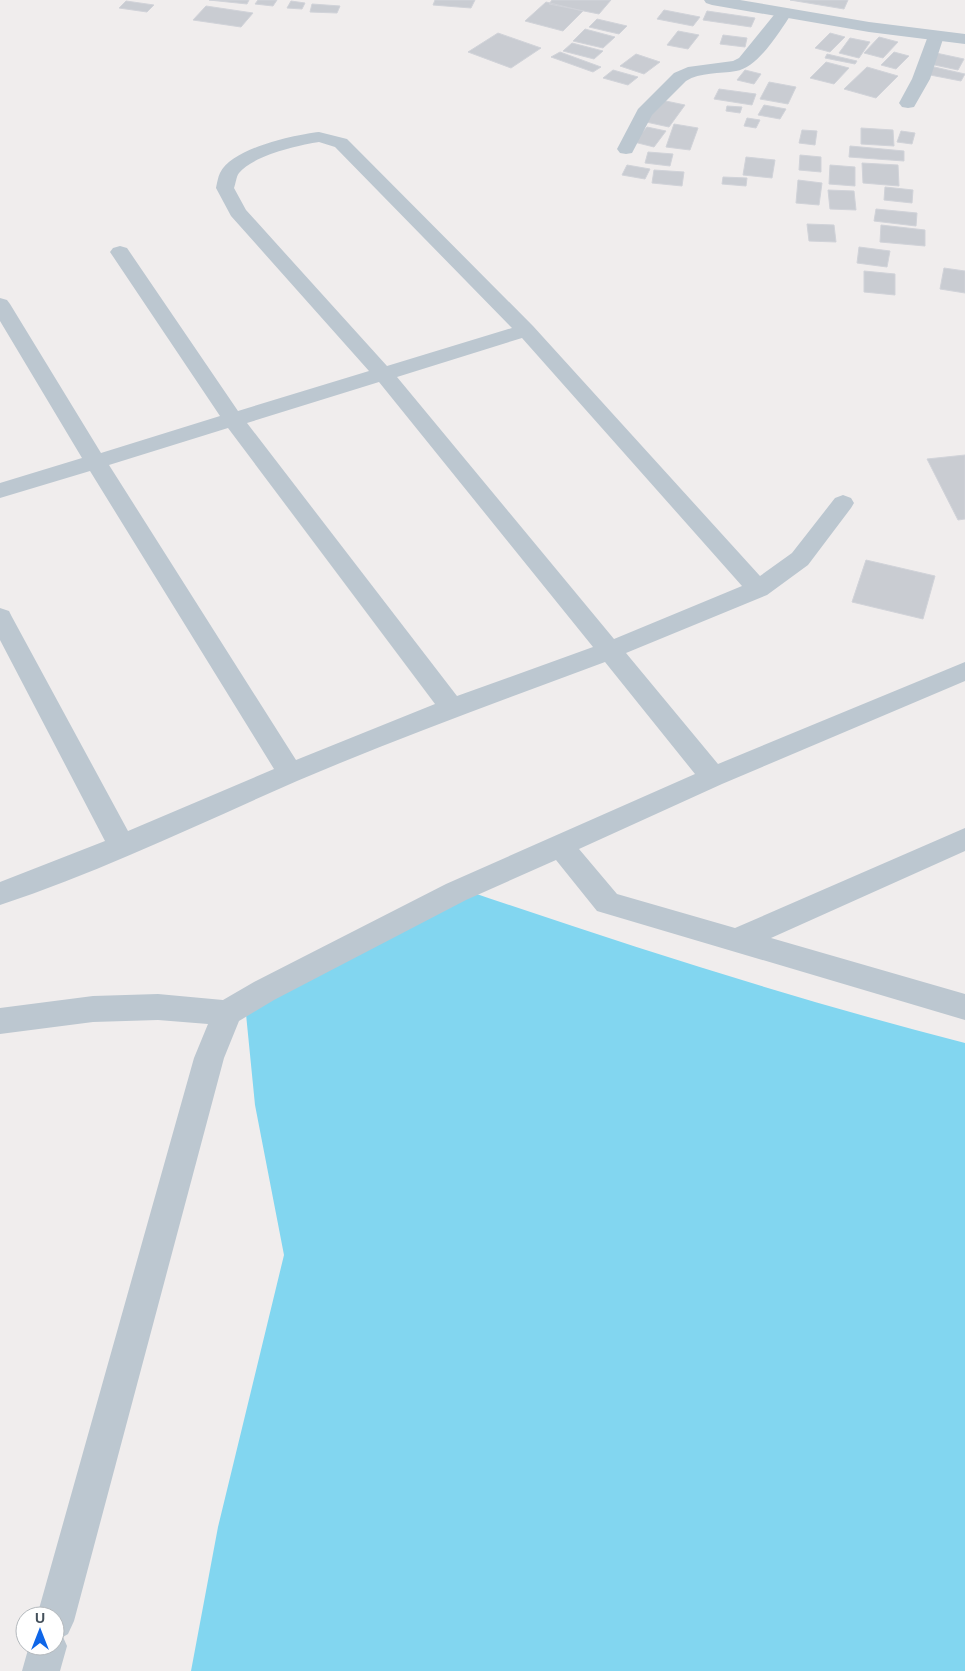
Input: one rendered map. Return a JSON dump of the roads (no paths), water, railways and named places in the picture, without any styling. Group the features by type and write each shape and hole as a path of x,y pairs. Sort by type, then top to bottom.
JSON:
{"street":[{"path":"712,0 784,13 965,40"},
{"path":"626,149 644,113 680,77 688,72 737,66 745,62 784,13"},
{"path":"908,102 921,79 936,36"},
{"path":"713,777 384,375 238,212 225,188 229,173 241,161 291,141 319,137 341,143 526,330 758,589"},
{"path":"120,252 233,420 452,708"},
{"path":"0,304 96,463 290,773"},
{"path":"0,491 526,330"},
{"path":"0,894 122,846 290,773 452,708 608,651 758,589 800,559 843,503"},
{"path":"0,617 122,846"},
{"path":"0,1021 93,1009 158,1007 227,1013 264,991 456,892 713,777 965,671"},
{"path":"736,941 965,839"},
{"path":"560,845 607,903 965,1008"},
{"path":"59,1606 209,1058 227,1013"},
{"path":"41,1671 45,1656"}],"water":[{"path":"468,891 715,972 965,1043 965,1671 191,1671 218,1527 284,1255 255,1105 245,1004"}]}
